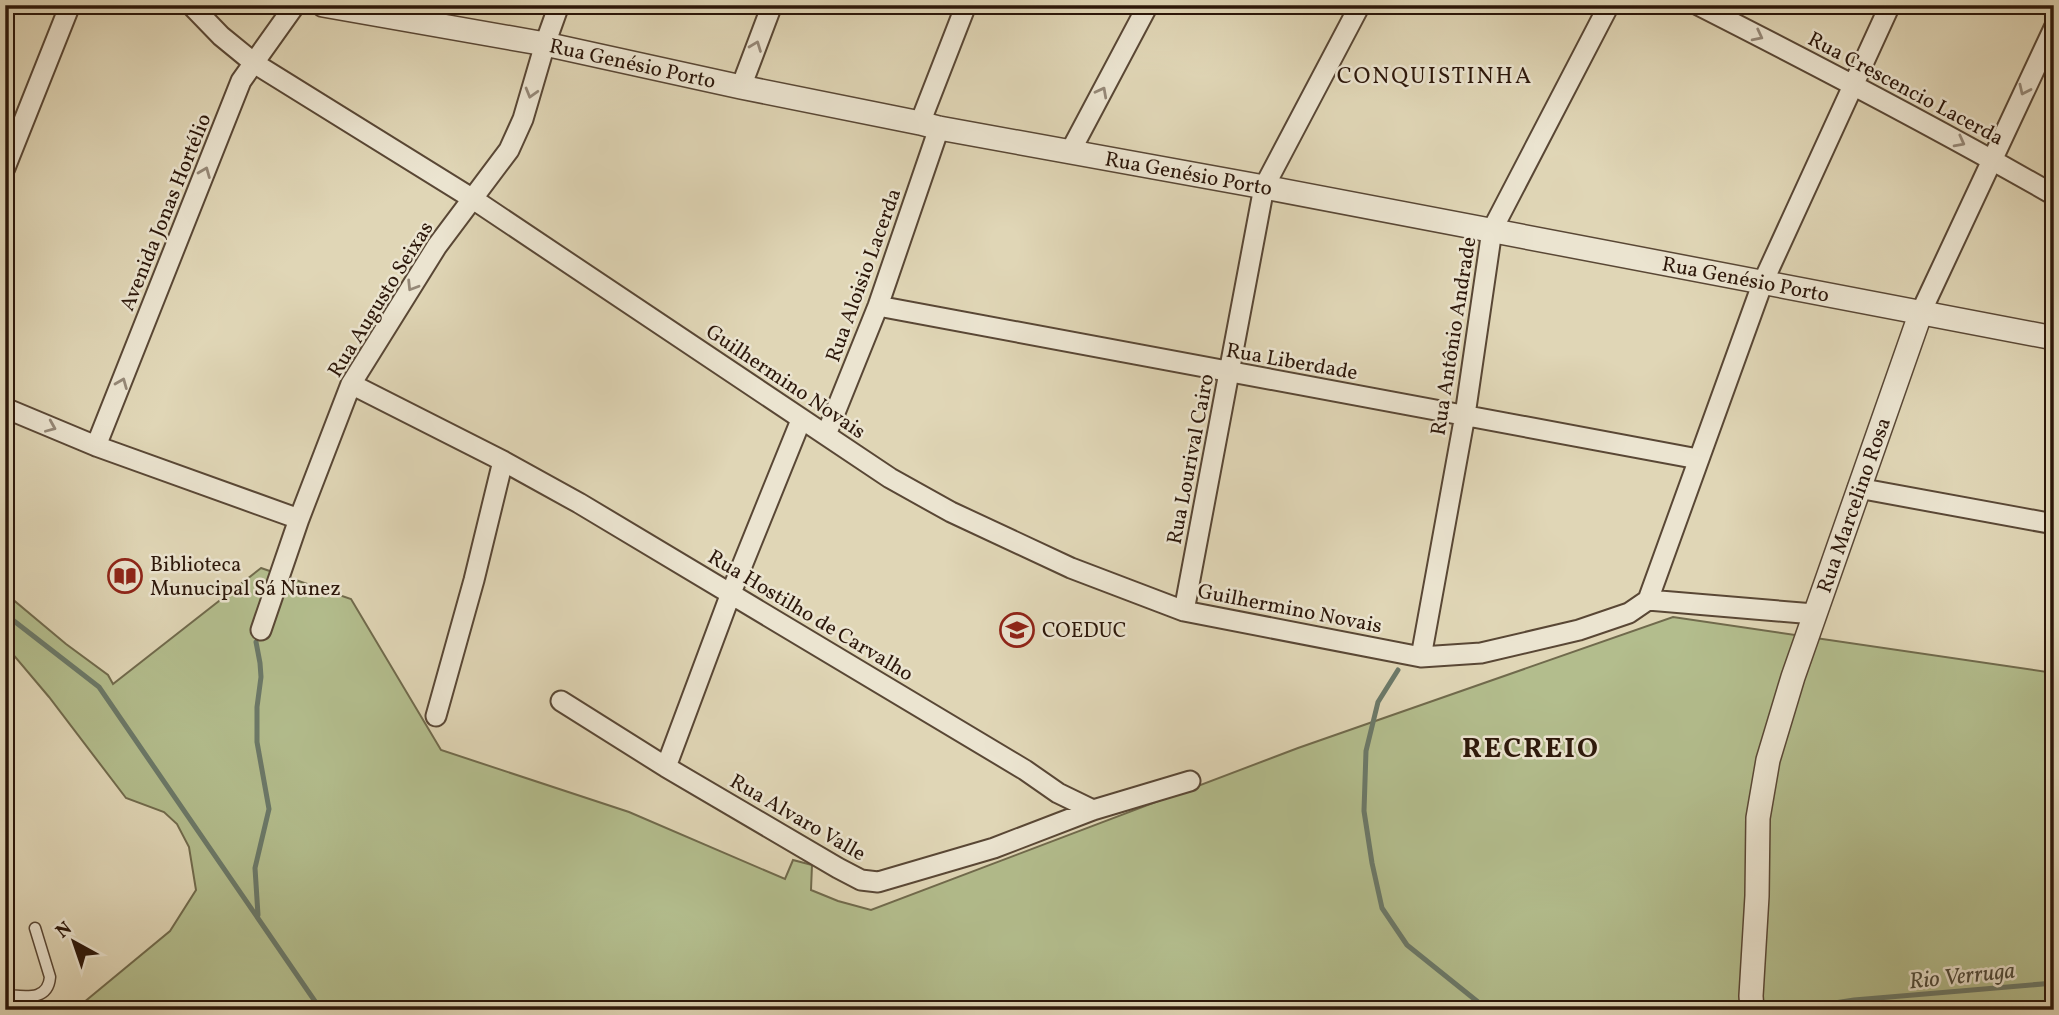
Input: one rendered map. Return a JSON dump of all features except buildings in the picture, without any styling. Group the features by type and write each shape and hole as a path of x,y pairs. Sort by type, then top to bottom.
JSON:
{"street":[{"path":"5,168 70,5"},
{"name":"Guilhermino Novais","path":"191,5 221,36 254,63 473,199 890,478 951,512 1071,568 1184,611 1421,657 1480,653 1578,630 1629,613 1648,600"},
{"name":"Avenida Jonas Hortélio","path":"96,446 241,81 295,5"},
{"name":"Rua Genésio Porto","path":"323,5 545,44 930,125 2054,338"},
{"name":"Rua Augusto Seixas","path":"261,630 299,519 351,384 437,246 509,150 523,119 559,5"},
{"path":"741,87 772,5"},
{"name":"Rua Aloisio Lacerda","path":"826,435 878,306 966,5"},
{"path":"1070,152 1147,5"},
{"name":"Rua Lourival Cairo","path":"1184,611 1264,187 1360,5"},
{"name":"Rua Antônio Andrade","path":"1421,657 1465,415 1492,230 1609,5"},
{"name":"Rua Crescencio Lacerda","path":"1698,5 1853,84 2054,195"},
{"path":"1815,614 1648,600 1763,282 1890,5"},
{"name":"Rua Marcelino Rosa","path":"1751,1003 1758,818 1769,760 1793,677 1921,312 2054,28"},
{"name":"Rua Liberdade","path":"878,306 1698,459"},
{"name":"Rua Hostilho de Carvalho","path":"351,384 503,461 731,593 1025,770 1058,793 1093,810"},
{"path":"5,408 96,446 299,519"},
{"path":"666,767 731,593 801,420"},
{"path":"436,716 474,580 503,461"},
{"path":"1858,488 2054,524"},
{"name":"Rua Alvaro Valle","path":"561,701 666,767 838,868 870,882 901,876 994,848 1093,810 1190,781"}],"lane":[{"path":"5,971 7,995 33,996 46,991 50,985 50,977 35,928"}],"green space":[{"path":"261,568 351,599 441,750 629,812 785,879 793,860 812,865 811,890 871,910 1298,748 1673,617 2054,673 2054,1010 5,1010 5,1003 83,1003 170,931 196,890 189,847 177,824 164,812 126,798 49,697 5,645 5,593 108,675 113,684"}],"waterway":[{"path":"5,614 99,687 321,1010"},
{"path":"256,642 261,677 257,707 257,742 269,809 255,868 258,915"},
{"path":"1398,670 1378,702 1366,751 1364,811 1382,908 1407,945 1488,1010"},
{"name":"Rio Verruga","path":"1789,1010 1854,1000 2054,983"}],"place":[{"name":"Biblioteca Munucipal Sá Nunez","path":"125,576"},
{"name":"COEDUC","path":"1017,630"}],"district":[{"name":"CONQUISTINHA","path":"1435,75"},
{"name":"RECREIO","path":"1531,747"}]}
